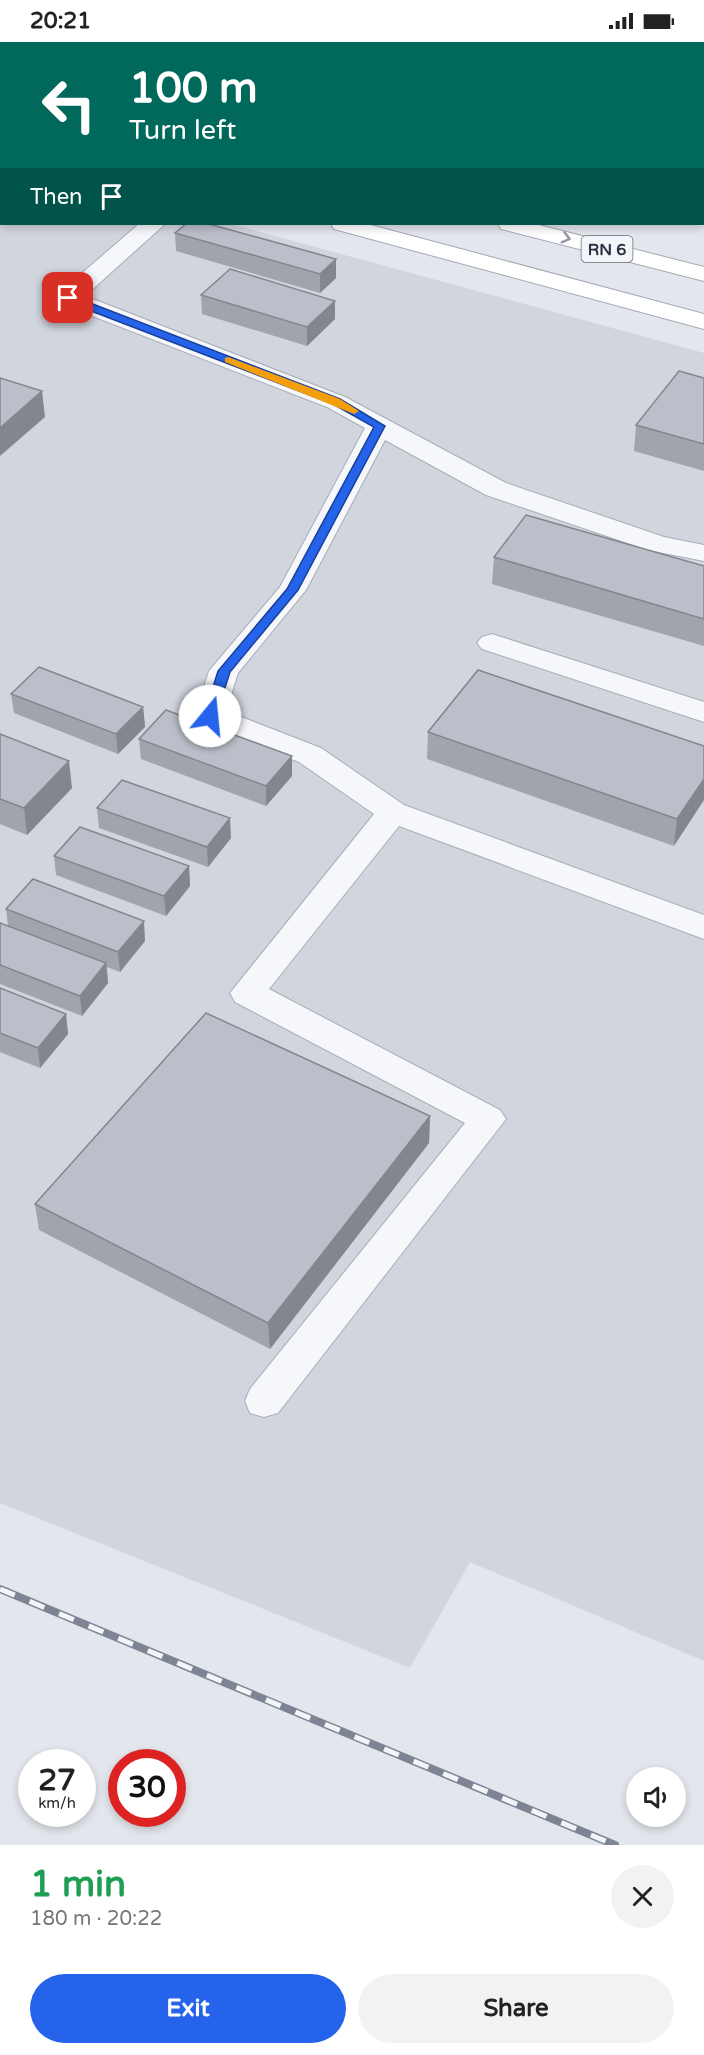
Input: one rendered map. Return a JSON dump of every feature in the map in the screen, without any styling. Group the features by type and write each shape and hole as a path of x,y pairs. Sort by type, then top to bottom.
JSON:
{"main road":[{"path":"346,225 704,322"},
{"name":"RN 6","path":"514,225 698,262"},
{"name":"RN 6","path":"595,225 698,262"}],"street":[{"path":"152,225 68,298 336,402 496,489 658,543 704,553"},
{"path":"380,426 292,590 224,671 210,716 310,755 393,812 704,927"},
{"path":"492,643 704,712"},
{"path":"264,1401 489,1119 248,993 393,812"}],"shaded area":[{"path":"0,225 235,225 704,353 704,1661 470,1562 410,1668 0,1503"}],"building":[{"path":"185,225 213,225 336,259 320,274 175,233"},
{"path":"230,269 335,301 307,327 201,295"},
{"path":"679,371 704,378 704,444 636,425"},
{"path":"0,378 42,391 0,428"},
{"path":"526,515 704,566 704,619 494,557"},
{"path":"39,667 143,707 116,734 11,694"},
{"path":"478,670 704,746 704,779 677,819 428,732"},
{"path":"166,710 292,756 266,786 139,739"},
{"path":"0,734 69,761 24,808 0,799"},
{"path":"122,780 230,818 207,847 97,808"},
{"path":"80,827 189,866 164,896 54,856"},
{"path":"33,879 144,921 118,952 6,909"},
{"path":"0,923 106,963 80,996 0,965"},
{"path":"0,988 66,1014 38,1048 0,1033"},
{"path":"206,1013 430,1116 268,1323 35,1204"}],"railway":[{"path":"0,1589 615,1845"}],"slow traffic":[{"path":"228,360 354,411"}],"route":[{"path":"68,298 336,402 380,426 335,505 292,590 224,671 210,716"}]}
